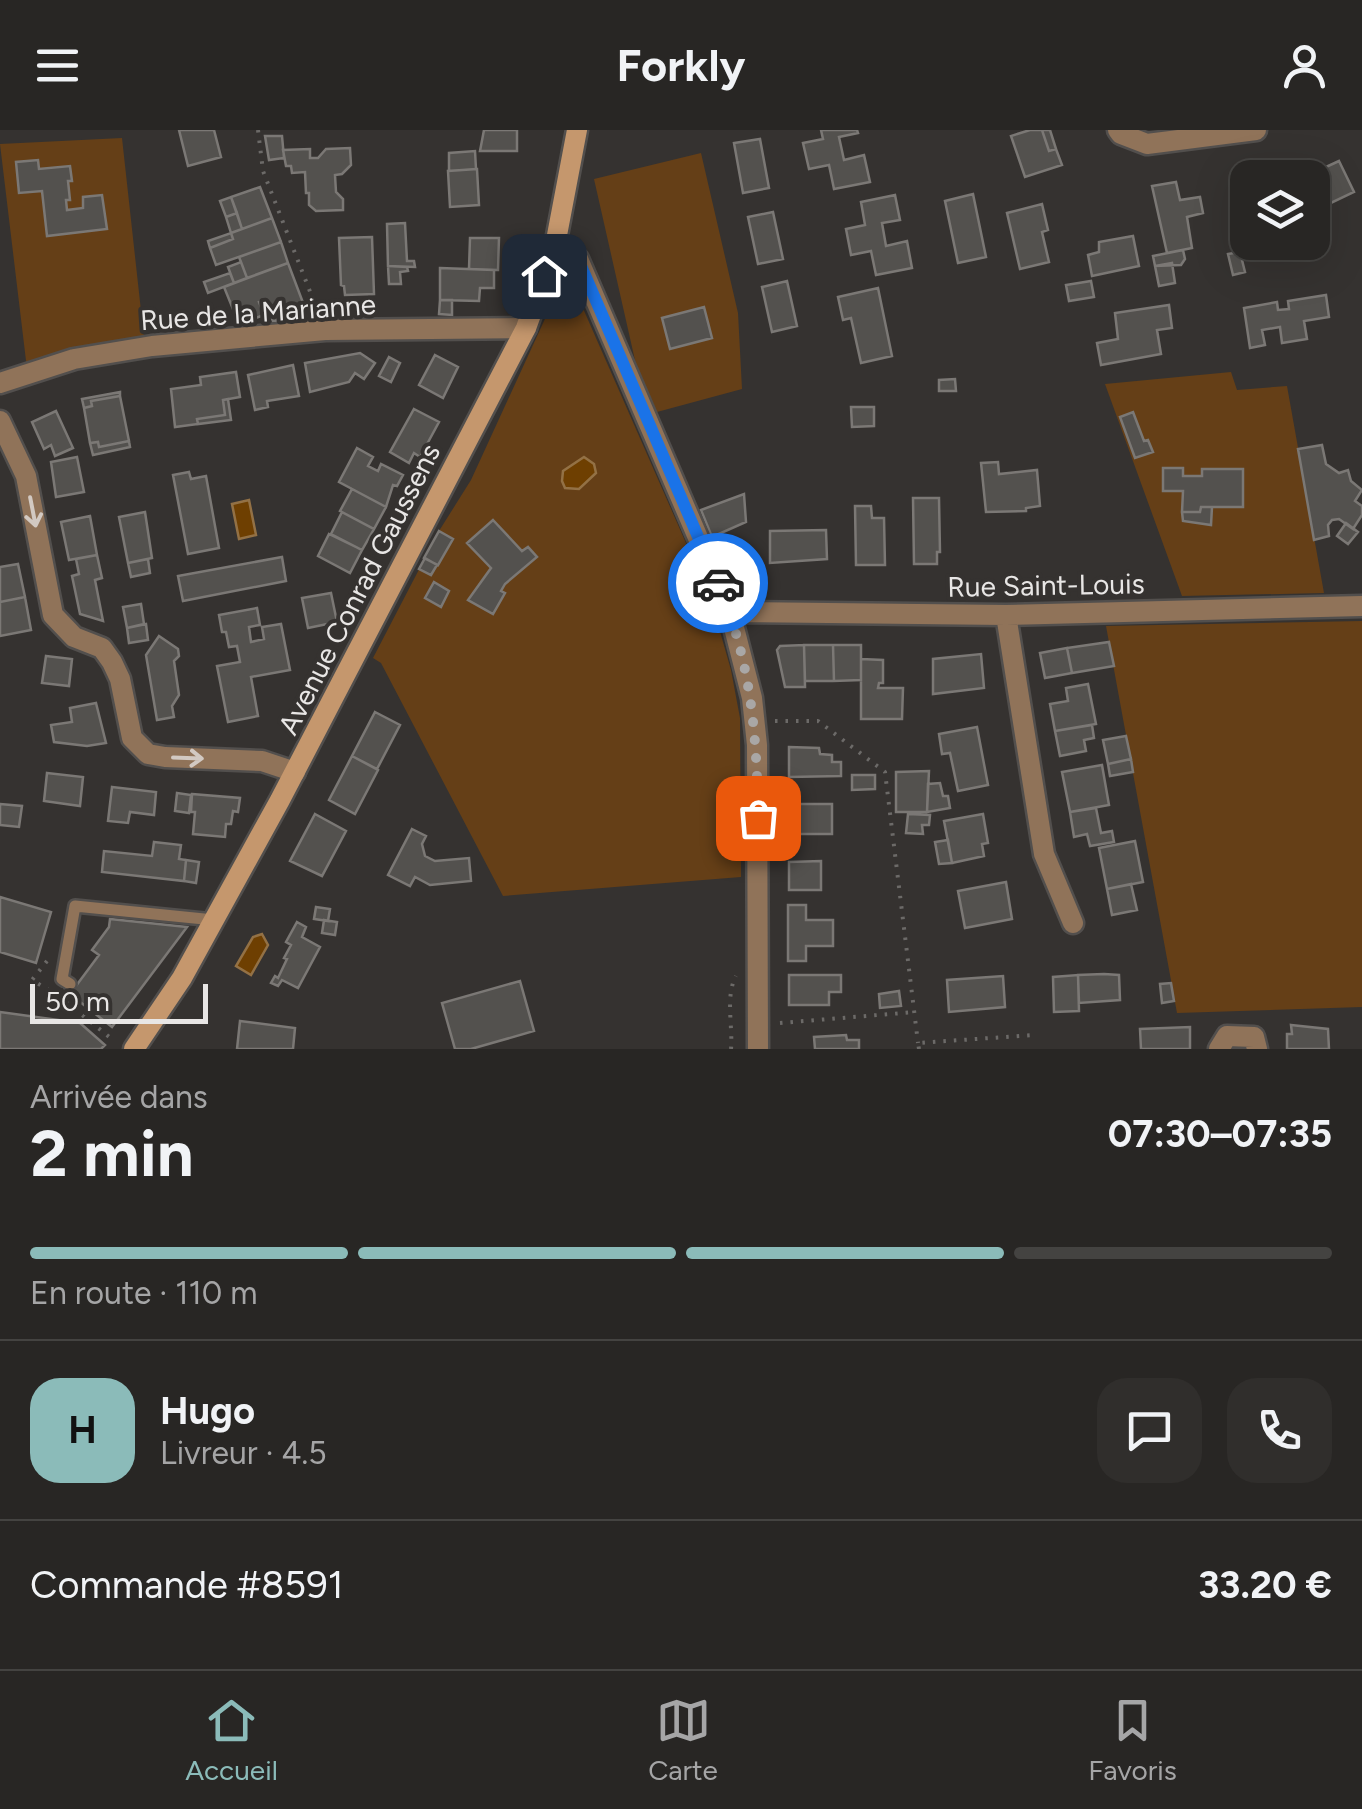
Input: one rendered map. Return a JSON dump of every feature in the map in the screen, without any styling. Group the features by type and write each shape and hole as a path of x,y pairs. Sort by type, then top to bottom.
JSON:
{"street":[{"name":"Avenue Conrad Gaussens","path":"134,1049 182,978 214,920 526,328 554,250 577,130"},
{"path":"1118,130 1147,144 1256,130"},
{"path":"554,250 578,259 730,612 752,698 760,962 758,1049"},
{"name":"Rue de la Marianne","path":"0,383 92,356 152,346 326,330 526,328"},
{"path":"0,421 26,476 54,616 74,637 102,648 112,662 120,679 132,738 148,754 165,758 262,761 294,772"},
{"name":"Rue Saint-Louis","path":"730,612 1006,615 1362,606"},
{"path":"1006,615 1044,854 1073,923"},
{"path":"1219,1049 1226,1036 1239,1035 1254,1037 1256,1049"}],"lane":[{"path":"70,984 62,978 74,906 214,920"}],"path":[{"path":"258,130 263,171 326,330"},
{"path":"755,721 818,721 885,772 919,1046 1034,1035"},
{"path":"757,1018 773,1024 914,1012"}],"shaded area":[{"path":"122,138 144,338 27,369 0,144"},
{"path":"701,153 738,313 742,389 657,412 637,369 594,179"},
{"path":"555,297 578,297 711,600 740,718 741,877 503,896 381,663 373,658 439,531 471,480"},
{"path":"1231,372 1237,390 1287,386 1324,593 1182,596 1105,384"},
{"path":"584,457 594,464 596,473 579,489 565,488 563,471"},
{"path":"249,500 256,535 239,539 232,504"},
{"path":"1362,621 1362,1007 1177,1013 1106,626"},
{"path":"262,934 268,945 251,975 236,966 253,937"}],"building":[{"path":"179,130 214,130 221,157 188,166"},
{"path":"484,130 517,130 517,151 480,151"},
{"path":"821,130 857,130 858,133 839,137 844,160 864,155 870,182 834,189 829,165 809,169 803,143 823,139"},
{"path":"1042,130 1049,151 1056,149 1062,165 1025,177 1011,136"},
{"path":"1042,130 1050,130 1056,149 1049,151"},
{"path":"265,136 282,136 284,158 269,160"},
{"path":"760,139 769,188 743,193 734,143"},
{"path":"350,148 351,165 335,175 343,210 316,211 309,205 305,172 292,173 291,166 286,166 283,150 310,149 310,158 318,158 326,149"},
{"path":"475,151 476,169 449,171 449,153"},
{"path":"38,160 39,169 70,166 72,181 68,181 67,210 83,208 83,197 102,195 107,229 47,236 42,191 19,193 16,162"},
{"path":"1339,161 1354,192 1330,203 1330,165"},
{"path":"477,169 479,205 450,207 448,171"},
{"path":"1176,182 1180,200 1200,197 1203,213 1187,217 1192,248 1167,253 1152,186"},
{"path":"260,187 272,218 242,229 231,197"},
{"path":"973,194 986,257 958,263 945,201"},
{"path":"895,195 900,220 882,223 886,246 907,241 912,268 876,275 871,251 851,255 846,229 865,225 861,202"},
{"path":"231,197 237,213 226,217 220,201"},
{"path":"1042,204 1048,230 1042,232 1049,262 1020,269 1007,213"},
{"path":"773,212 783,259 758,264 748,217"},
{"path":"237,213 242,229 231,233 226,217"},
{"path":"272,218 281,242 216,265 210,248 233,239 231,233"},
{"path":"405,223 407,261 414,261 415,267 388,266 387,224"},
{"path":"231,233 233,239 210,248 208,241"},
{"path":"1133,236 1139,266 1092,276 1088,255 1099,252 1099,242"},
{"path":"372,237 374,294 345,295 339,238"},
{"path":"470,238 499,238 498,270 469,269"},
{"path":"281,242 288,263 247,278 239,257"},
{"path":"1183,250 1185,259 1181,265 1155,266 1153,256"},
{"path":"1228,254 1230,260 1242,260 1245,272 1233,275"},
{"path":"241,262 247,278 234,283 228,267"},
{"path":"288,263 308,316 273,321 265,300 259,302 264,315 239,324 224,287"},
{"path":"1172,263 1175,283 1159,286 1155,266"},
{"path":"388,266 407,267 408,271 400,272 401,284 389,284"},
{"path":"440,268 494,270 494,288 480,288 479,301 440,300"},
{"path":"230,273 234,283 208,293 204,282"},
{"path":"787,281 797,326 772,332 762,287"},
{"path":"1091,281 1094,297 1069,301 1066,285"},
{"path":"878,288 892,356 861,363 851,318 843,320 838,297"},
{"path":"1326,295 1329,317 1304,321 1307,339 1282,343 1280,327 1262,330 1265,345 1250,348 1244,308 1277,302 1278,310 1289,309 1288,301"},
{"path":"440,300 452,300 452,315 439,314"},
{"path":"1169,305 1172,328 1157,330 1161,354 1101,365 1097,343 1118,339 1115,313"},
{"path":"704,307 712,338 670,349 662,318"},
{"path":"360,353 375,363 364,379 355,373 349,382 310,392 305,363"},
{"path":"435,355 458,367 443,398 419,385"},
{"path":"389,357 400,363 391,382 379,376"},
{"path":"293,365 299,396 267,401 268,407 255,410 248,375"},
{"path":"236,372 240,397 223,400 225,415 175,427 171,389 201,385 200,377"},
{"path":"955,379 956,391 939,391 939,380"},
{"path":"120,392 120,396 91,401 92,406 84,408 82,399"},
{"path":"120,396 129,441 99,447 98,442 90,443 84,408 92,406 91,401"},
{"path":"228,399 231,420 198,424 197,419 225,415 223,400"},
{"path":"851,407 874,407 874,426 852,427"},
{"path":"414,409 439,422 420,457 414,453 409,463 390,452"},
{"path":"56,411 73,448 55,456 51,445 44,449 32,422"},
{"path":"1133,412 1144,441 1148,440 1153,452 1135,458 1120,417"},
{"path":"129,441 130,447 93,455 90,443 98,442 99,447"},
{"path":"1322,445 1326,464 1339,473 1348,470 1351,481 1362,490 1355,501 1362,506 1362,515 1353,529 1339,519 1332,520 1328,525 1329,536 1314,540 1298,449"},
{"path":"357,448 373,457 368,466 378,471 381,464 403,475 397,486 393,485 386,507 339,482"},
{"path":"77,457 84,492 56,497 51,462"},
{"path":"998,462 999,474 1037,470 1040,506 1026,511 986,512 981,463"},
{"path":"1163,468 1183,468 1183,476 1202,476 1202,469 1243,469 1243,507 1201,507 1200,512 1182,512 1183,491 1163,491"},
{"path":"189,472 191,479 206,476 219,548 188,554 173,475"},
{"path":"352,489 386,507 374,529 340,511"},
{"path":"744,494 746,522 712,537 701,510"},
{"path":"913,498 939,498 937,564 914,564"},
{"path":"855,506 871,506 872,518 884,518 885,565 856,565"},
{"path":"1201,507 1212,507 1211,525 1183,521 1182,512 1200,512"},
{"path":"145,512 152,558 128,563 119,517"},
{"path":"342,512 374,529 362,550 331,534"},
{"path":"90,516 97,555 69,560 61,522"},
{"path":"493,520 522,551 528,547 537,557 505,584 501,591 505,593 493,614 468,600 491,568 467,543"},
{"path":"1346,523 1358,532 1348,544 1337,536"},
{"path":"826,530 827,559 770,563 770,531"},
{"path":"439,531 453,539 438,565 424,558"},
{"path":"329,534 362,550 350,573 318,556"},
{"path":"97,555 102,578 95,580 103,621 80,614 72,576 79,574 76,559"},
{"path":"282,557 286,581 183,601 178,576"},
{"path":"425,558 437,565 431,575 419,569"},
{"path":"148,559 150,573 131,577 128,563"},
{"path":"18,564 25,597 0,602 0,567"},
{"path":"434,582 449,591 441,607 425,598"},
{"path":"331,593 337,622 308,628 302,598"},
{"path":"25,597 31,630 0,636 0,602"},
{"path":"141,604 144,624 127,628 123,607"},
{"path":"257,608 260,625 249,627 251,642 264,639 262,627 281,624 290,670 251,677 258,716 228,722 217,666 240,662 237,646 229,647 226,632 222,632 219,615"},
{"path":"146,624 148,640 129,643 127,628"},
{"path":"159,636 178,649 179,656 174,661 179,695 172,706 174,717 157,720 146,655"},
{"path":"1109,642 1114,666 1072,673 1067,648"},
{"path":"804,645 833,645 834,681 805,681"},
{"path":"804,645 805,687 785,687 777,650 780,646"},
{"path":"833,645 861,645 861,680 834,681"},
{"path":"1067,648 1072,673 1045,678 1040,653"},
{"path":"981,654 984,688 933,694 933,659"},
{"path":"46,656 72,659 69,686 42,683"},
{"path":"861,659 883,660 883,683 878,688 903,688 902,719 861,719"},
{"path":"1088,684 1096,724 1055,731 1050,704 1068,701 1066,688"},
{"path":"96,703 106,743 87,746 54,742 51,725 72,722 70,708"},
{"path":"375,712 400,725 377,769 352,756"},
{"path":"1092,725 1094,738 1084,740 1086,751 1060,756 1055,731"},
{"path":"977,727 988,785 958,791 950,753 942,754 939,734"},
{"path":"1126,736 1131,759 1108,764 1103,740"},
{"path":"789,747 819,748 820,754 832,755 832,762 841,762 841,776 789,777"},
{"path":"352,756 378,770 355,814 329,800"},
{"path":"1131,759 1133,772 1110,776 1108,764"},
{"path":"1102,765 1109,805 1070,812 1062,772"},
{"path":"929,771 927,812 896,812 896,772"},
{"path":"47,773 83,777 80,806 44,801"},
{"path":"852,775 875,775 875,789 852,790"},
{"path":"940,783 950,808 927,812 928,784"},
{"path":"112,787 156,792 154,815 130,812 128,823 108,821"},
{"path":"177,793 191,795 189,813 175,811"},
{"path":"192,794 240,798 238,812 233,811 231,824 226,824 225,837 193,834"},
{"path":"0,804 22,806 19,827 0,825"},
{"path":"787,804 832,804 832,834 787,834"},
{"path":"1096,808 1101,833 1112,831 1114,842 1090,846 1087,834 1074,837 1070,812"},
{"path":"315,814 346,831 322,876 290,861"},
{"path":"908,814 930,815 929,825 922,825 923,834 906,833"},
{"path":"983,814 988,843 982,844 984,856 952,863 944,821"},
{"path":"412,829 426,836 422,844 425,856 435,861 469,858 471,881 430,885 415,877 410,886 388,875"},
{"path":"948,840 952,863 939,864 935,842"},
{"path":"1135,841 1143,882 1107,889 1099,848"},
{"path":"154,842 181,845 179,859 186,860 184,881 102,872 104,851 152,856"},
{"path":"186,860 199,862 196,883 184,881"},
{"path":"821,861 821,890 789,890 789,862"},
{"path":"1006,882 1012,919 965,928 958,891"},
{"path":"1131,884 1137,910 1112,915 1107,889"},
{"path":"0,897 51,912 36,963 0,952"},
{"path":"788,905 806,905 806,920 833,920 833,946 806,946 806,961 788,961"},
{"path":"316,907 330,909 328,921 314,919"},
{"path":"110,919 187,927 112,1027 70,994 99,955 92,950 109,927"},
{"path":"324,920 337,922 335,935 322,933"},
{"path":"297,922 306,927 302,937 320,947 298,988 282,980 278,986 271,983 275,976 278,978 287,959 284,958 291,945 286,942"},
{"path":"789,975 841,975 841,992 829,992 829,1005 789,1005"},
{"path":"1078,975 1119,975 1120,1000 1079,1003"},
{"path":"1078,975 1079,1011 1054,1012 1053,977"},
{"path":"1003,976 1005,1007 949,1012 947,980"},
{"path":"520,981 534,1031 471,1049 455,1049 442,1003"},
{"path":"1171,983 1174,1001 1162,1003 1160,984"},
{"path":"899,991 901,1006 880,1008 879,994"},
{"path":"0,1012 80,1023 105,1045 101,1049 0,1049"},
{"path":"240,1021 295,1028 293,1049 237,1049"},
{"path":"1291,1025 1328,1029 1329,1049 1287,1049"},
{"path":"1190,1027 1190,1049 1141,1049 1140,1029"},
{"path":"846,1035 847,1040 859,1040 859,1049 815,1049 814,1037"}],"way so far":[{"path":"718,583 730,612 752,698 758,818"}],"route":[{"path":"544,276 554,250 578,259 718,583"}]}
